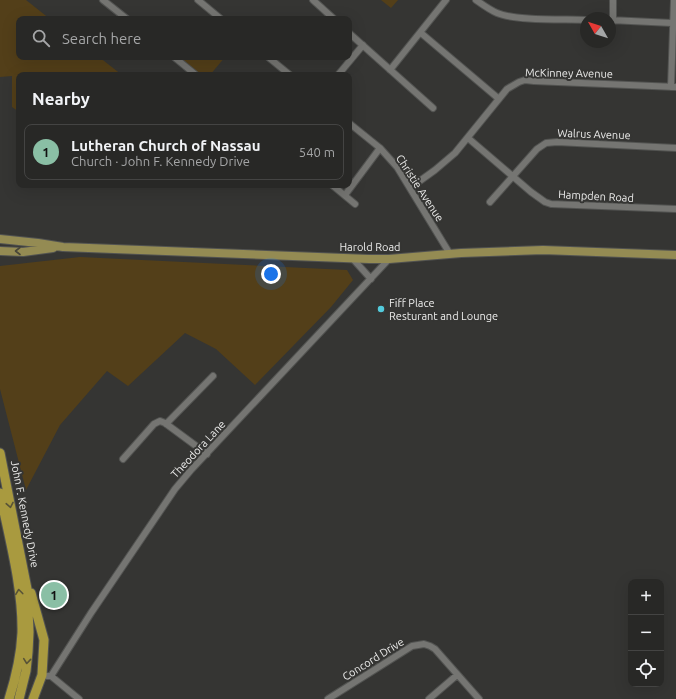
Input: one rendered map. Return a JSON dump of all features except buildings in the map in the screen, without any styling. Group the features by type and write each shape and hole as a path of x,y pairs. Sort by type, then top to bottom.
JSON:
{"highway":[{"name":"John F. Kennedy Drive","path":"0,453 26,580 29,624 28,652 26,671 19,699"},
{"name":"John F. Kennedy Drive","path":"0,493 18,584 22,632 18,667 9,699"},
{"path":"26,580 30,589 44,640 46,675 33,699"}],"main road":[{"name":"Harold Road","path":"0,240 38,243 63,247 353,259 389,259 450,254 543,250 676,255"},
{"name":"Harold Road","path":"0,251 23,252 63,247"}],"street":[{"path":"103,0 123,16"},
{"path":"198,0 217,16"},
{"path":"313,0 331,16"},
{"path":"390,70 446,0"},
{"path":"476,0 496,13 504,16 580,20"},
{"path":"613,12 614,0"},
{"path":"673,87 672,23 674,0"},
{"path":"616,20 672,23"},
{"path":"421,33 499,99"},
{"path":"352,36 433,108"},
{"path":"352,58 363,45"},
{"path":"178,60 192,72"},
{"path":"272,60 286,72"},
{"path":"340,72 350,60"},
{"name":"McKinney Avenue","path":"410,188 455,153 507,89 514,84 526,80 673,87"},
{"name":"Christie Avenue","path":"352,125 380,148 397,167 450,254"},
{"name":"Hampden Road","path":"468,138 539,198 551,204 676,209"},
{"name":"Walrus Avenue","path":"490,202 537,149 546,143 557,142 676,148"},
{"path":"352,186 380,148"},
{"path":"336,188 355,204"},
{"path":"345,196 351,188"},
{"path":"353,259 371,279"},
{"name":"Theodora Lane","path":"46,675 165,502 187,475 389,259"},
{"path":"166,424 213,376"},
{"path":"123,459 154,424 160,421 207,454"},
{"name":"Concord Drive","path":"328,699 412,646 419,644 430,646 435,649 479,699"},
{"path":"46,675 79,699"},
{"path":"429,699 457,675"}],"shaded area":[{"path":"0,0 26,0 46,16 16,16 16,60 103,60 118,72 16,72 16,110 12,107 12,76 0,77"},
{"path":"381,0 398,0 391,8"},
{"path":"180,60 222,60 212,72 194,72"},
{"path":"80,257 347,270 353,280 331,307 255,385 216,349 185,333 128,386 107,371 60,425 26,490 0,389 0,266"}],"place":[{"name":"Fiff Place Resturant and Lounge","path":"381,309"},
{"name":"Lutheran Church of Nassau","path":"54,595"}]}
